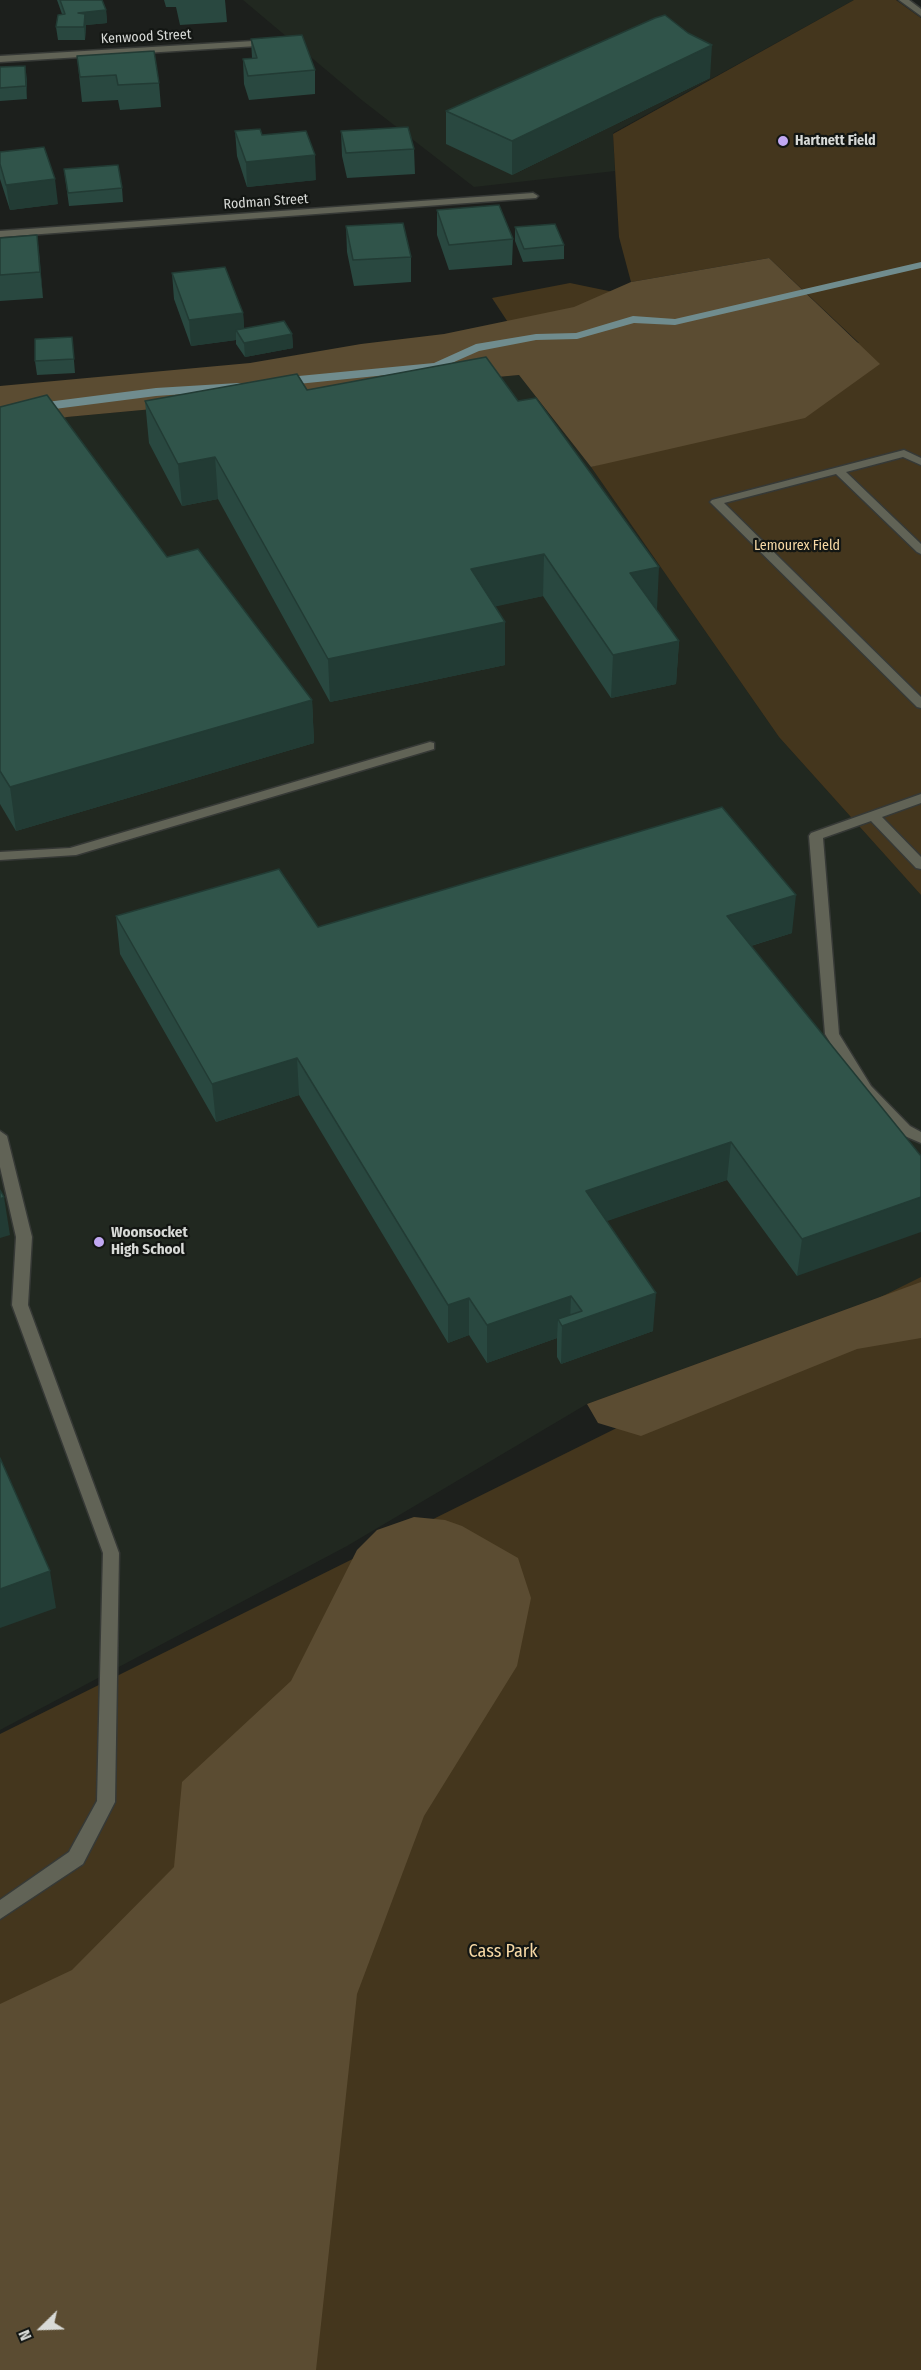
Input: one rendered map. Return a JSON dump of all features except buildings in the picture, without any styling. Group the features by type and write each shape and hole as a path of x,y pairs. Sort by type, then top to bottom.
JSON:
{"street":[{"path":"903,0 921,13"},
{"name":"Kenwood Street","path":"0,59 281,43"},
{"name":"Rodman Street","path":"0,234 533,196"},
{"path":"921,462 904,453 716,502 921,704"},
{"path":"838,470 921,549"},
{"path":"0,856 71,852 430,746"},
{"path":"921,798 816,836 832,1034 866,1090 905,1130 921,1138"},
{"path":"873,815 921,865"},
{"path":"0,1136 24,1237 20,1305 111,1553 106,1802 76,1858 0,1911"}],"shaded area":[{"path":"243,0 854,0 613,133 615,171 474,187 363,101"},
{"path":"769,258 880,364 805,418 591,467 519,375 67,417 0,432 0,386 250,363 361,344 444,334 574,307 631,282"},
{"path":"519,375 591,467 779,737 921,895 921,1282 587,1404 347,1546 0,1730 0,432 67,417"},
{"path":"921,1282 921,1338 857,1349 641,1436 598,1423 587,1404"},
{"path":"414,1517 445,1520 462,1526 518,1558 531,1598 517,1666 424,1816 357,1994 316,2370 0,2370 0,2004 72,1970 174,1867 182,1782 291,1681 357,1550 377,1530"}],"green space":[{"name":"Lemourex Field","path":"854,0 896,0 921,18 921,895 779,737 591,467 601,464 492,298 570,283 859,343 769,258 631,282 619,237 613,134"},
{"name":"Cass Park","path":"921,1277 921,2370 0,2370 0,1734"}],"waterway":[{"path":"278,382 436,366 476,348 536,337 577,336 633,319 675,322 921,265"},
{"path":"0,412 156,392 238,387"}],"place":[{"name":"Hartnett Field","path":"783,141"},
{"name":"Woonsocket High School","path":"99,1242"}]}
